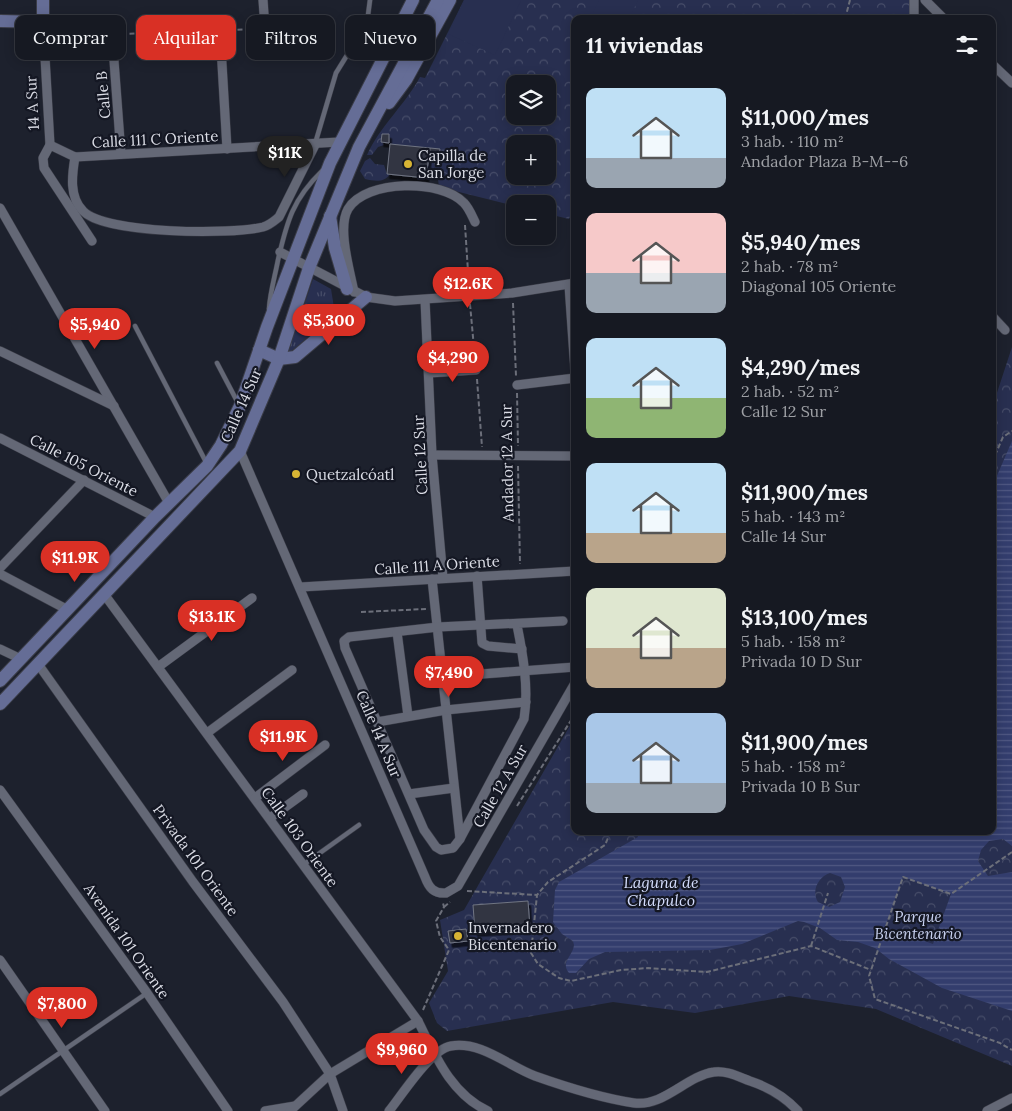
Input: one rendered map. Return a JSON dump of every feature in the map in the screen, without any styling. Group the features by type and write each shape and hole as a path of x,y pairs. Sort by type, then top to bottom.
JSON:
{"main road":[{"name":"14 A Sur","path":"43,0 43,15"},
{"name":"Calle 14 Sur","path":"0,681 155,517 207,466 224,439 240,406 267,327 330,163 412,0"},
{"name":"Calle 14 Sur","path":"0,704 240,451 279,359 309,268 359,147 438,0"},
{"path":"379,110 395,97 406,80 450,0"},
{"path":"0,21 15,21"},
{"path":"330,215 335,248 350,290"},
{"path":"259,350 279,359 296,357 366,297"}],"street":[{"path":"263,0 264,15"},
{"path":"914,0 914,15"},
{"path":"924,0 940,15"},
{"name":"14 A Sur","path":"45,60 50,146"},
{"name":"Calle B","path":"114,60 121,154"},
{"path":"222,60 228,149"},
{"path":"996,68 1012,83"},
{"name":"Calle 111 C Oriente","path":"50,146 74,157 315,145 339,142"},
{"path":"74,157 72,176 74,194 83,212 101,222 170,231 245,230 272,224 278,217 315,145"},
{"path":"50,146 44,158 44,168 92,241"},
{"path":"350,290 344,229 348,210 360,198 381,188 394,186 434,188 464,202 475,222"},
{"path":"0,208 169,503"},
{"path":"280,252 366,297 395,301 512,293 571,284"},
{"name":"Calle 12 Sur","path":"425,300 432,455 442,578"},
{"path":"996,320 1005,330"},
{"path":"0,351 114,406"},
{"path":"429,373 476,370"},
{"path":"517,385 571,378"},
{"name":"Calle 105 Oriente","path":"0,438 155,517"},
{"name":"Calle 14 A Sur","path":"240,451 301,587 427,883 430,888 441,894"},
{"path":"432,455 571,456"},
{"path":"0,568 84,480"},
{"name":"Calle 111 A Oriente","path":"301,587 571,571"},
{"path":"0,574 68,610"},
{"path":"477,576 480,625 484,644 522,649"},
{"path":"432,579 460,840"},
{"name":"Calle 103 Oriente","path":"104,594 418,1021 434,1055 448,1077 466,1096 488,1111"},
{"path":"158,667 252,598"},
{"path":"517,625 522,649 526,702 522,723 460,840 448,850 436,847 424,830 345,648 344,641 349,637 438,627 517,625 563,621"},
{"path":"398,632 408,716"},
{"path":"0,649 21,660"},
{"name":"Privada 101 Oriente","path":"38,664 193,882 283,1002 330,1074 343,1111"},
{"path":"442,677 571,667"},
{"path":"206,733 292,670"},
{"name":"Calle 12 A Sur","path":"453,891 458,886 571,690"},
{"path":"377,722 446,710 526,702"},
{"path":"255,798 325,744"},
{"path":"409,794 454,788"},
{"name":"Avenida 101 Oriente","path":"0,790 147,993 228,1111"},
{"path":"270,818 303,794"},
{"path":"441,894 453,891"},
{"path":"0,960 105,1111"},
{"path":"265,1111 292,1108 330,1074 418,1021"},
{"path":"389,1111 434,1055 450,1046 469,1046 492,1054 535,1076 620,1100 645,1104 712,1072 724,1072 756,1083 775,1093 789,1102 798,1111"},
{"path":"987,1111 1012,1098"}],"lane":[{"path":"315,145 336,72 367,23 370,0"},
{"path":"267,327 269,302 287,222 296,202 309,184 330,163"},
{"path":"135,326 207,466"},
{"path":"217,362 240,406"},
{"path":"304,865 359,825"},
{"path":"0,1094 64,1052 147,993"}],"path":[{"path":"847,15 850,0"},
{"path":"465,221 469,297"},
{"name":"Andador 12 A Sur","path":"512,293 517,385 521,574"},
{"path":"996,453 1003,437 1012,430"},
{"path":"361,612 421,608"},
{"path":"607,835 605,845 548,882 537,895 531,953 538,964 559,978 571,981 621,970 648,968 707,972 811,946 870,970"},
{"path":"1012,852 951,894 903,877 869,976 875,998 1000,1043 1012,1050"},
{"path":"453,891 537,895"},
{"path":"811,946 828,893"},
{"path":"418,1021 436,984 449,950 440,937 436,921 444,907 441,894"}],"green space":[{"path":"464,0 912,0 913,15 571,15 571,214 569,219 556,216 556,195 506,195 506,204 439,187 437,171 426,178 429,157 435,157 434,149 390,144 389,134 382,134 381,141 384,145 378,147 372,155 367,155 372,144 420,77 425,78"},
{"path":"464,0 521,0 495,55 448,34"},
{"path":"599,0 638,0 631,15 592,15"},
{"path":"370,158 375,164 384,165 387,174 390,174 388,177 379,181 365,179 360,171 365,161"},
{"path":"313,279 331,289 335,314 287,355"},
{"name":"Parque Bicentenario","path":"1012,347 1012,1066 876,1009 789,996 695,1013 613,1002 447,1031 437,1023 429,1003 448,971 440,920 464,910 571,724 571,835 996,835 996,396"}],"water":[{"name":"Laguna de Chapulco","path":"1012,441 1012,846 1003,839 989,841 981,850 978,861 988,876 1012,872 1012,1011 942,988 889,959 875,948 858,942 837,940 820,928 798,921 742,944 710,950 605,952 589,959 576,973 569,973 566,962 573,949 573,941 562,934 553,922 555,890 559,882 638,837 637,835 996,835 996,478","holes":["830,873 841,877 845,887 840,902 829,907 818,902 815,893 819,881","903,877 951,894 933,944 885,927"]}],"building":[{"path":"382,134 389,134 389,143 381,142"},
{"name":"Capilla de San Jorge","path":"390,144 430,148 426,178 387,174"},
{"path":"430,148 440,149 439,158 429,157"},
{"path":"528,901 530,928 475,932 473,905"},
{"name":"Invernadero Bicentenario","path":"466,929 468,941 450,943 448,931"}],"place":[{"name":"Capilla de San Jorge","path":"408,164"},
{"name":"Quetzalcóatl","path":"296,474"},
{"name":"Invernadero Bicentenario","path":"458,936"}]}
